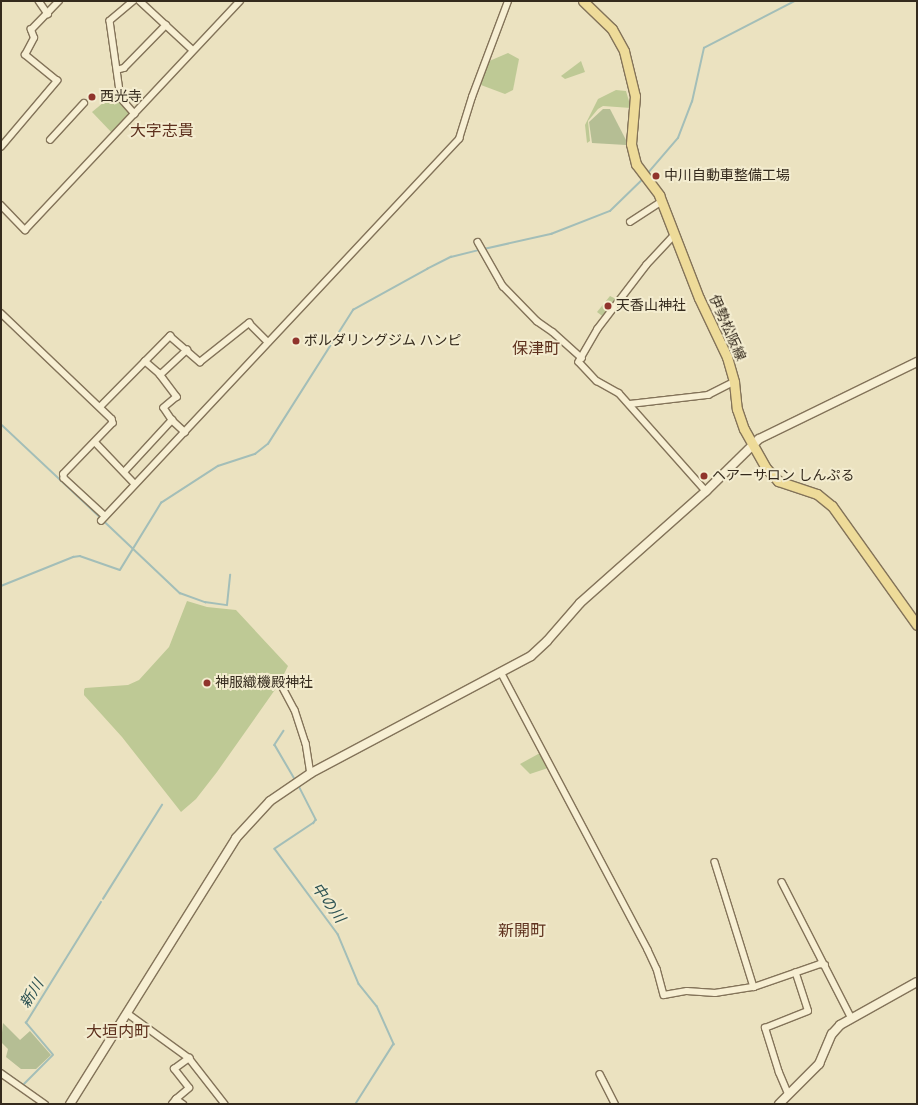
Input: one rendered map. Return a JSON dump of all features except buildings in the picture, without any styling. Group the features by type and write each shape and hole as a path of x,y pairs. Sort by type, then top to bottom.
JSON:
{"main road":[{"name":"伊勢松阪線","path":"583,1 612,29 624,51 636,102 632,150 638,169 644,178 656,190 662,201 674,236 699,298 727,357 734,382 737,409 753,444 766,468 778,481 817,494 832,506 917,625"}],"street":[{"path":"39,1 48,14"},
{"path":"1,147 57,81 25,55 34,38 31,30 59,1"},
{"path":"134,1 124,11 111,17 110,21 121,98 134,114"},
{"path":"140,1 193,50"},
{"path":"1,205 25,230 240,1"},
{"path":"1,313 100,407 113,422 64,474 64,478 103,518 460,139 472,97 508,1"},
{"path":"117,70 124,68 166,25"},
{"path":"50,140 84,103"},
{"path":"630,222 662,201"},
{"path":"674,236 647,265 598,329 579,362 597,382 613,389 630,404 706,491"},
{"path":"480,247 501,283 524,308 582,358"},
{"path":"100,407 170,336 200,362 249,323 268,342"},
{"path":"160,375 187,350"},
{"path":"145,362 160,375 177,397 164,408 172,420 185,432"},
{"path":"70,1104 236,838 266,805 296,782 311,773 501,672 539,650 580,603 706,491 753,444 774,430 917,362"},
{"path":"630,404 708,395 734,382"},
{"path":"124,472 172,420"},
{"path":"95,442 135,484"},
{"path":"501,672 648,950 657,969 664,995 687,991 715,993 754,987 820,964 825,965"},
{"path":"282,686 295,710 306,743 311,773"},
{"path":"715,862 754,987"},
{"path":"782,882 851,1017"},
{"path":"788,1094 765,1028 808,1011 796,973"},
{"path":"779,1104 819,1064 835,1030 851,1017 917,982"},
{"path":"127,1013 189,1058 225,1104"},
{"path":"172,1104 189,1088 174,1069 189,1058"},
{"path":"1,1073 45,1104"},
{"path":"600,1074 615,1104"},
{"path":"176,1099 183,1104"}],"green space":[{"path":"508,53 519,59 513,90 505,94 481,85 487,62"},
{"path":"581,61 585,72 565,79 561,76"},
{"path":"616,90 626,91 631,108 603,106 598,109 588,121 590,141 587,143 585,125 598,99"},
{"path":"115,93 119,93 133,114 113,134 92,112"},
{"path":"603,109 610,109 626,140 626,145 592,143 589,122"},
{"path":"610,296 618,300 605,318 597,312"},
{"path":"187,601 207,607 236,610 288,666 279,684 217,772 196,799 181,812 122,737 84,695 84,690 85,688 128,685 139,680 169,647"},
{"path":"540,753 548,768 530,774 520,764"},
{"path":"3,1023 20,1040 30,1031 51,1055 36,1069 21,1069 6,1057 8,1049 1,1042"}],"waterway":[{"path":"648,173 678,138 692,102 704,48 795,1"},
{"path":"484,249 551,234 610,211 643,179"},
{"path":"1,586 73,557 80,556 120,570 161,503 218,466 255,454 268,444 353,310 451,257 480,250"},
{"path":"1,424 102,519"},
{"path":"104,521 180,593 205,602 227,605 230,575"},
{"name":"中の川","path":"284,731 275,745 296,781"},
{"name":"中の川","path":"299,786 316,820 314,823 275,849 338,934 359,984 377,1006 394,1044 356,1104"},
{"name":"新川","path":"103,899 162,805"},
{"name":"新川","path":"1,1069 23,1085 53,1055 26,1023 101,902"}],"place":[{"name":"西光寺","path":"92,97"},
{"name":"中川自動車整備工場","path":"656,176"},
{"name":"天香山神社","path":"608,306"},
{"name":"ボルダリングジム ハンピ","path":"296,341"},
{"name":"ヘアーサロン しんぷる","path":"704,476"},
{"name":"神服織機殿神社","path":"207,683"}],"district":[{"name":"大字志貴","path":"162,131"},
{"name":"保津町","path":"536,349"},
{"name":"新開町","path":"522,931"},
{"name":"大垣内町","path":"118,1032"}]}
